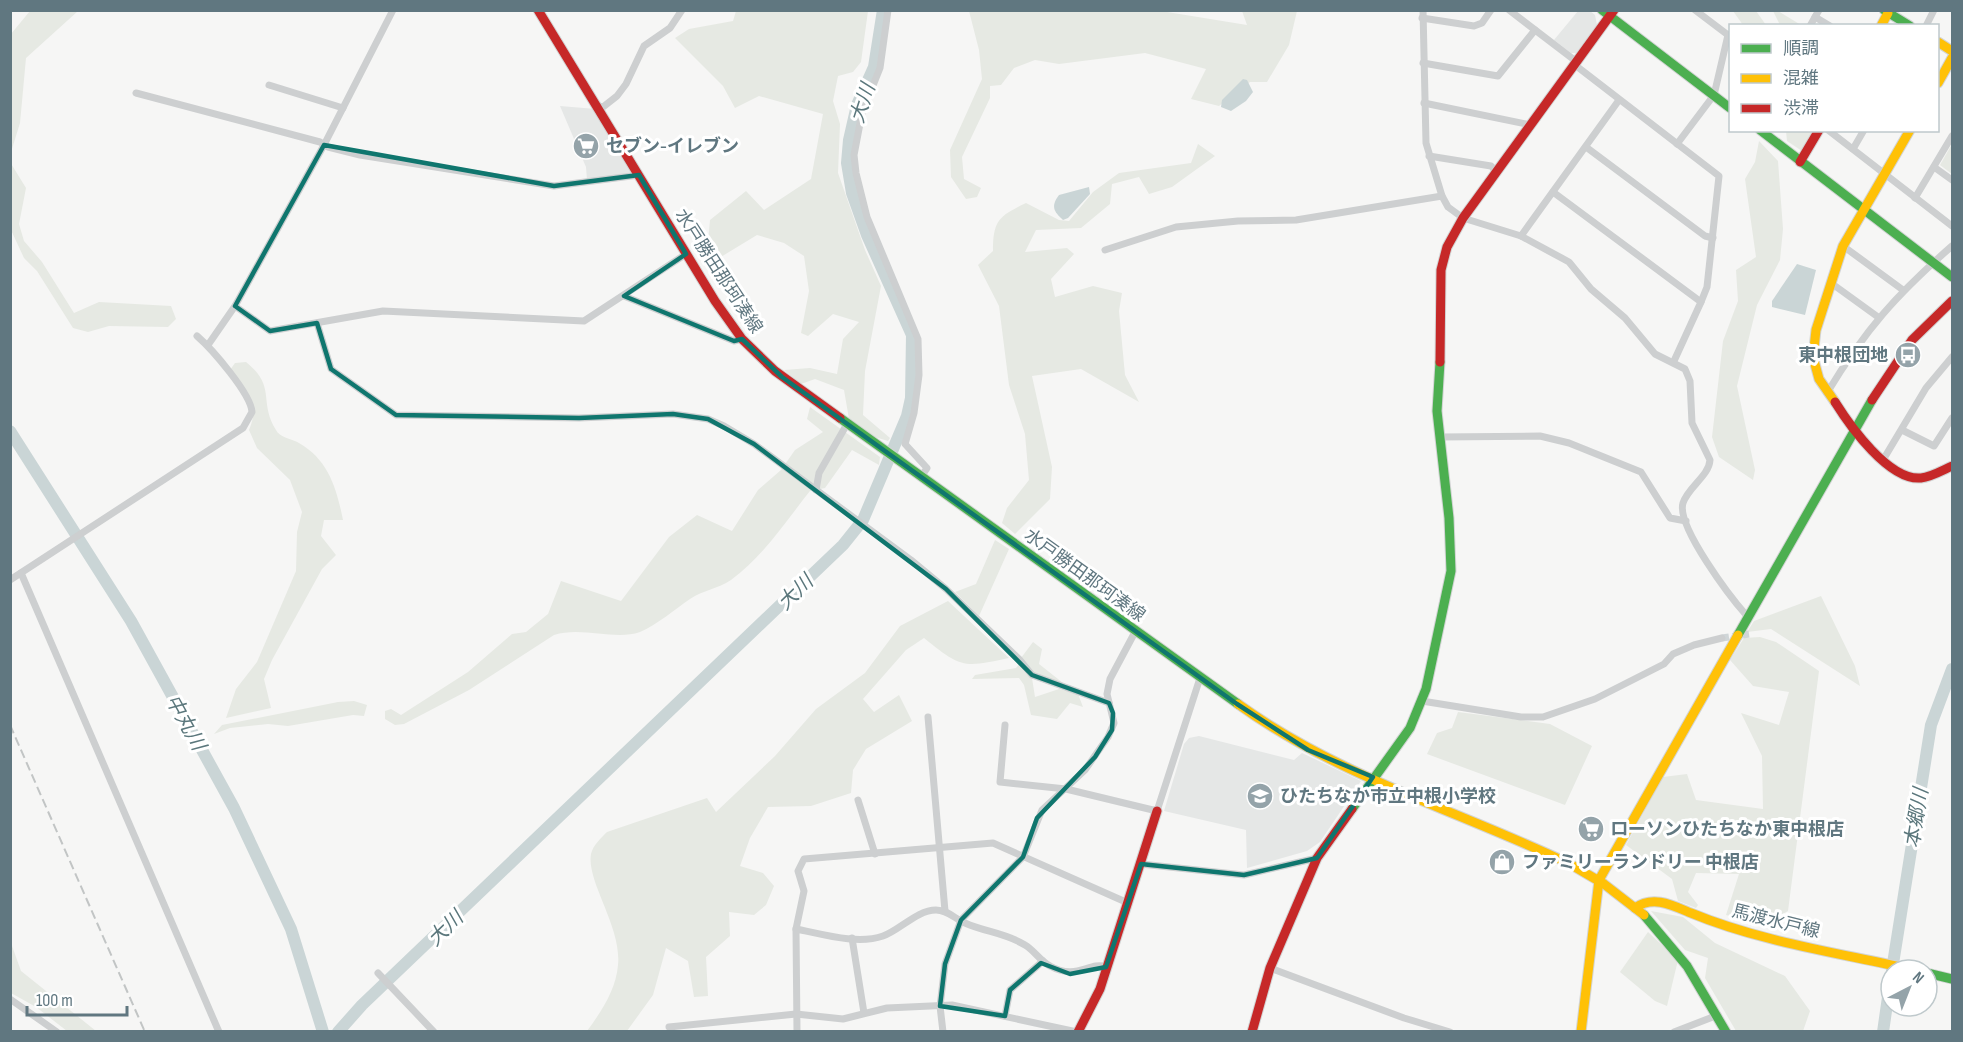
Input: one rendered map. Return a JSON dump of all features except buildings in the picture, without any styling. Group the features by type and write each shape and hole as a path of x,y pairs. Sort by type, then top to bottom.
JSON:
{"street":[{"path":"208,345 235,306 324,145 393,10"},
{"path":"598,106 603,107 617,96 634,71 644,46 669,28 682,10"},
{"path":"888,10 880,68 862,113 857,134 855,164 867,216 918,339 919,375 914,413 904,444 927,468 921,477"},
{"path":"1491,10 1482,23 1474,26 1422,14 1424,103 1429,156 1442,196 1448,207 1463,218 1521,236 1569,262 1591,289 1625,318 1654,354 1674,361 1689,375 1692,423 1710,460 1707,470 1684,501 1682,512 1718,580 1748,616"},
{"path":"1509,10 1619,100 1719,176 1707,287 1674,361"},
{"path":"1677,144 1714,95 1728,35 1695,10"},
{"path":"1927,24 1934,10"},
{"name":"水戸勝田那珂湊線","path":"538,11 598,106 686,254 742,339 782,377 1259,720 1308,750 1552,856 1599,880 1635,908 1689,966 1726,1032"},
{"path":"1252,1032 1270,968 1317,858 1410,728 1422,700 1451,571 1449,519 1437,411 1441,270 1454,231 1576,64 1608,12 1729,106"},
{"path":"1886,12 1907,24"},
{"path":"1423,63 1498,76 1534,30"},
{"path":"1939,43 1953,51"},
{"path":"1939,81 1953,58"},
{"path":"269,85 343,108"},
{"path":"136,93 360,155 554,186 639,175"},
{"path":"1521,236 1619,100"},
{"path":"1424,103 1531,125"},
{"path":"1762,132 1953,277"},
{"path":"1800,162 1818,132"},
{"path":"1831,132 1953,226"},
{"path":"1853,149 1863,132"},
{"path":"1909,132 1843,246 1813,344 1815,368 1827,393 1853,430 1883,460 1903,475 1914,478 1936,475 1953,466"},
{"path":"1916,198 1953,136"},
{"path":"1586,147 1705,236 1713,238"},
{"path":"1429,156 1491,166 1497,172"},
{"path":"1934,167 1953,180"},
{"path":"1553,192 1701,302"},
{"path":"1105,250 1176,226 1238,221 1296,220 1442,196"},
{"path":"1843,246 1903,290"},
{"path":"1827,393 1856,345 1878,317 1903,290 1953,246"},
{"path":"235,306 270,331 383,311 584,321 686,254"},
{"path":"1831,282 1878,317"},
{"path":"624,296 734,341 742,339"},
{"path":"1581,1032 1599,880 1853,430 1893,364 1921,331 1953,301"},
{"path":"317,323 331,369 396,415 579,418 673,414 708,419 754,444 946,589 1019,658 1032,675 1109,703"},
{"path":"10,580 243,428 252,412 252,406 208,345 197,336"},
{"path":"1883,460 1926,388 1953,357"},
{"path":"1902,429 1934,446 1953,418"},
{"path":"816,490 819,473 847,424"},
{"path":"1440,437 1540,436 1569,443 1610,461 1634,467 1641,472 1670,518 1686,521"},
{"path":"21,573 219,1032"},
{"path":"943,1032 940,1006 945,964 961,920 1023,857 1037,818 1095,757 1112,730 1113,713 1107,694 1110,679 1135,632"},
{"path":"1422,700 1521,717 1543,717 1595,699 1664,664 1673,654 1694,645 1722,639"},
{"path":"669,1027 796,1014 843,1019 887,1008 952,1005 1077,1032 1094,1005 1200,678"},
{"path":"928,717 945,911"},
{"path":"1005,725 1000,782 1066,789 1157,812"},
{"path":"858,800 875,854"},
{"path":"797,1032 796,929 804,891 798,871 804,859 993,843 1128,903"},
{"path":"1141,864 1244,875 1317,858"},
{"name":"馬渡水戸線","path":"1635,908 1645,901 1658,902 1717,924 1879,962"},
{"path":"796,929 852,938 884,936 930,910 945,911 961,920 1008,935 1027,946 1043,961 1070,974 1100,965 1106,967"},
{"path":"852,938 864,1013"},
{"path":"1005,1016 1010,990 1043,961"},
{"path":"1270,968 1404,1018 1450,1032"},
{"path":"378,973 434,1032"},
{"path":"10,999 57,1032"},
{"path":"1674,1032 1718,1015"}],"highlighted area":[{"path":"324,145 554,186 639,175 686,254 624,296 734,341 742,339 782,377 1237,704 1308,750 1373,777 1317,858 1244,875 1141,864 1106,967 1070,974 1041,963 1010,990 1005,1016 940,1006 945,964 961,920 1023,857 1037,818 1095,757 1112,730 1113,713 1109,703 1032,675 946,589 754,444 708,419 673,414 579,418 396,415 331,369 317,323 270,331 235,306"}],"shaded area":[{"path":"30,11 78,11 26,58 20,123 11,152 11,34"},
{"path":"736,11 868,11 861,62 853,72 838,76 833,101 840,124 838,173 865,250 881,286 865,371 863,415 890,438 888,441 875,437 849,419 844,390 815,379 801,384 784,370 810,368 837,374 843,339 859,322 833,314 808,336 801,333 809,291 804,256 784,243 757,235 706,266 710,220 746,191 764,210 811,179 823,114 759,96 735,108 723,86 675,38 689,29 733,21"},
{"path":"969,11 1161,11 1247,25 1242,11 1297,11 1289,45 1267,82 1250,82 1219,106 1191,99 1206,69 1145,53 1059,64 1035,60 1014,68 1001,85 990,86 990,98 962,157 964,179 981,188 977,197 966,199 951,177 950,150 982,79 979,50"},
{"path":"1578,11 1590,11 1595,15 1597,25 1576,53 1571,53 1554,40"},
{"path":"1733,11 1756,11 1765,24 1742,24"},
{"path":"1773,11 1778,11 1799,24 1780,24"},
{"path":"1243,79 1247,80 1253,92 1246,101 1231,111 1221,107 1222,100"},
{"path":"560,106 596,109 633,172 587,180 586,167"},
{"path":"1786,132 1813,132 1802,151 1787,141"},
{"path":"1759,141 1778,161 1783,229 1780,260 1757,305 1737,386 1755,470 1753,480 1719,457 1712,437 1723,341 1738,301 1736,270 1756,257 1745,179 1755,162"},
{"path":"1198,144 1215,156 1172,187 1149,194 1139,177 1112,184 1110,204 1081,228 1036,230 1025,252 1067,248 1074,254 1051,279 1055,297 1093,286 1122,293 1119,311 1125,375 1139,402 1081,369 1032,376 1052,467 1050,499 1015,534 1002,523 1007,508 1029,480 1025,434 1009,385 999,306 978,265 993,251 996,226 999,220 1009,212 1026,203 1059,220 1069,221 1093,192 1119,173 1191,163"},
{"path":"1952,144 1952,174 1940,165"},
{"path":"10,162 26,188 19,224 24,241 42,262 74,313 99,302 171,306 176,319 168,327 109,326 88,332 73,328 37,271 24,258 11,230"},
{"path":"1089,187 1090,194 1068,218 1063,220 1054,208 1059,195"},
{"path":"1797,264 1816,270 1805,315 1772,307 1772,301"},
{"path":"246,362 261,379 268,411 278,432 309,450 325,467 338,498 343,520 324,520 321,536 336,555 322,569 272,660 264,679 271,708 226,718 236,689 257,662 296,571 297,532 302,512 290,480 257,448 249,430 253,412 250,398 230,370 235,363"},
{"path":"810,407 880,457 879,465 852,450 825,488 810,491 764,550 731,580 695,596 640,632 620,635 576,632 554,635 469,690 404,724 395,725 385,719 385,711 391,709 401,715 468,672 512,634 526,632 548,614 561,581 621,601 669,537 697,515 732,531 758,490 781,470 795,450 823,432 807,419"},
{"path":"995,540 1009,549 979,616 955,592 976,584"},
{"path":"1821,596 1855,666 1860,686 1771,629 1747,632 1754,621"},
{"path":"948,601 1009,658 982,663 963,663 946,655 924,638 906,650 863,699 874,712 899,695 912,721 866,749 853,770 851,793 811,806 768,807 750,838 740,866 763,873 774,886 766,905 754,915 729,912 730,936 706,957 708,996 694,997 688,961 666,948 653,995 627,1031 587,1031 611,992 618,965 615,935 591,865 591,854 598,842 607,832 707,798 716,812 775,756 816,709 865,673 900,626"},
{"path":"1760,637 1776,642 1819,671 1788,911 1764,925 1726,915 1739,874 1696,873 1688,892 1698,905 1696,908 1678,901 1672,879 1626,845 1663,777 1687,774 1696,800 1763,809 1762,756 1741,713 1779,725 1789,692 1753,686 1730,660 1744,638"},
{"path":"1033,642 1042,649 1039,664 1063,683 1035,675 1021,658"},
{"path":"1020,663 1032,678 1035,697 1059,689 1078,694 1083,707 1070,703 1057,719 1031,715 1024,685 1019,678 972,679 975,675 1016,668"},
{"path":"354,701 367,705 364,716 353,715 288,726 268,724 230,728 214,734 222,725 338,702"},
{"path":"1458,712 1550,724 1592,746 1565,805 1427,754 1437,733 1452,728"},
{"name":"ひたちなか市立中根小学校","path":"1199,736 1294,760 1302,753 1361,781 1320,842 1307,851 1247,868 1246,830 1164,811 1184,744 1189,738"},
{"path":"1651,911 1683,917 1715,943 1785,976 1810,1011 1803,1031 1736,1031 1705,978 1708,958 1685,950"},
{"path":"1648,932 1678,960 1667,1006 1655,1001 1620,972"},
{"path":"11,943 21,971 96,1031 67,1031 36,1007 11,993"}],"waterway":[{"name":"大川","path":"338,1032 362,1005 843,545 863,520 907,416 911,398 912,335 867,235 852,193 847,163 849,140 857,105 874,67 883,10"},
{"name":"中丸川","path":"10,431 131,621 234,808 291,929 323,1032"},
{"name":"本郷川","path":"1894,958 1931,725 1952,669"},
{"name":"本郷川","path":"1883,1032 1885,1018"}],"tunnel":[{"path":"1722,638 1749,634"}],"railway":[{"path":"10,725 145,1032"}],"traffic: fast":[{"path":"1602,10 1729,107"},
{"path":"1884,10 1907,24"},
{"path":"1763,132 1952,277"},
{"path":"1352,809 1410,728 1426,689 1451,571 1449,518 1437,411 1440,362"},
{"path":"1738,635 1872,400"},
{"path":"840,418 1238,704"},
{"path":"1644,915 1687,966 1726,1032"},
{"path":"1939,976 1952,979"}],"traffic: slow":[{"path":"1882,24 1888,13"},
{"path":"1939,43 1952,51"},
{"path":"1939,81 1952,58"},
{"path":"1835,402 1819,379 1813,357 1816,330 1843,246 1909,132"},
{"path":"1581,1032 1599,880 1738,635"},
{"path":"1238,704 1277,730 1358,773 1570,864 1604,884 1644,915"},
{"path":"1635,908 1649,902 1663,903 1745,932 1879,963"}],"traffic: jam":[{"path":"538,10 715,301 742,339 775,371 840,418"},
{"path":"1440,362 1441,270 1447,247 1463,218 1614,10"},
{"path":"1800,162 1818,132"},
{"path":"1872,400 1912,340 1952,301"},
{"path":"1835,402 1860,437 1896,471 1909,477 1921,478 1952,466"},
{"path":"1252,1032 1270,968 1317,858 1352,809"},
{"path":"1078,1032 1100,989 1157,811"}],"place":[{"name":"セブン-イレブン","path":"586,146"},
{"name":"東中根団地","path":"1908,355"},
{"name":"ひたちなか市立中根小学校","path":"1260,796"},
{"name":"ローソンひたちなか東中根店","path":"1591,829"},
{"name":"ファミリーランドリー 中根店","path":"1502,862"}]}
